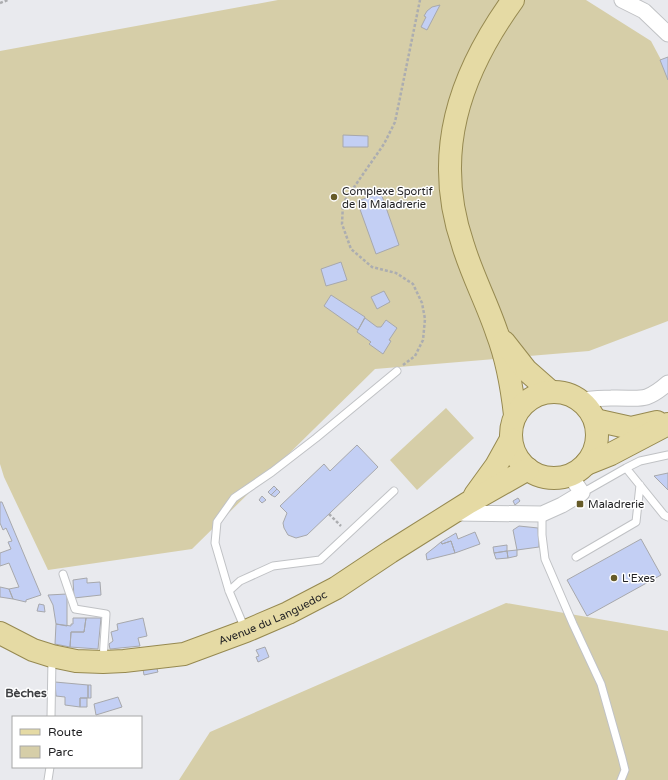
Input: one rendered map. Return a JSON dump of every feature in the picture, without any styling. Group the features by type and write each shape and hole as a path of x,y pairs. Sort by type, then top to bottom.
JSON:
{"main road":[{"path":"510,4 490,34 473,66 462,93 454,125 450,154 450,183 454,214 462,244 498,333 512,388 515,415 511,439 514,451 520,461 528,469 541,476 556,478 611,454 668,424"},
{"path":"498,333 526,370 551,392"},
{"path":"515,415 524,404 537,395 551,392 561,392 571,395 589,412 631,428 668,419"},
{"path":"578,469 592,454 596,443 597,432 589,412"},
{"name":"Avenue du Languedoc","path":"460,508 484,484 511,439"},
{"name":"Avenue du Languedoc","path":"0,633 33,650 76,661 103,662 146,659 244,626 315,585 390,552 460,508 528,469"}],"street":[{"path":"622,0 644,11 668,34"},
{"path":"589,412 612,398 639,399 650,396 659,391 668,383"},
{"path":"589,412 612,398"},
{"path":"460,508 542,514 562,505 582,493 578,469"}],"lane":[{"path":"244,626 229,591 215,543 218,522 234,498 272,472 316,438 397,371"},
{"path":"582,493 640,461 668,455"},
{"path":"626,468 664,515 668,517"},
{"path":"576,557 636,522 640,485"},
{"path":"229,591 240,582 273,566 320,560 394,491"},
{"path":"542,514 542,535 545,559 601,684 622,758 624,770 621,780"},
{"path":"63,574 75,609 106,614 103,662"},
{"path":"52,656 52,716"},
{"path":"48,780 50,768"}],"path":[{"path":"0,3 8,0"},
{"path":"397,371 415,356 423,340 425,320 422,303 413,284 396,273 372,267 351,249 342,224 342,203 384,144 395,122 420,0"},
{"path":"329,514 342,528"}],"green space":[{"name":"Complexe Sportif de la Maladrerie","path":"278,0 586,0 651,41 668,73 668,321 589,351 375,369 192,549 48,570 4,477 0,464 0,51"},
{"path":"446,408 474,438 417,490 390,460"},
{"path":"506,603 668,631 668,780 179,780 210,732"}],"building":[{"path":"440,5 427,30 421,27 427,11 432,7"},
{"path":"668,57 668,80 660,60"},
{"path":"343,135 368,136 368,147 343,147"},
{"path":"381,193 399,245 376,254 357,201"},
{"path":"341,262 347,280 326,286 321,269"},
{"path":"384,291 390,302 377,309 371,297"},
{"path":"331,295 365,317 358,330 324,306"},
{"path":"365,318 377,327 381,327 386,320 397,328 389,340 391,341 383,354 369,344 371,342 357,332"},
{"path":"357,445 378,467 307,535 296,538 288,535 283,523 287,513 280,506 324,464 330,471"},
{"path":"668,473 668,490 654,476"},
{"path":"274,486 277,489 271,495 268,492"},
{"path":"277,489 280,492 275,497 271,495"},
{"path":"262,496 266,500 262,503 259,500"},
{"path":"518,498 520,501 515,505 513,501"},
{"path":"0,502 2,502 41,595 26,600 26,602 13,599 9,589 19,587 9,563 0,566 0,553 11,549 8,542 12,541 6,528 3,530 0,523"},
{"path":"519,526 538,528 539,547 517,550 513,530"},
{"path":"475,532 480,544 455,553 451,541 442,544 441,542 456,533 458,539"},
{"name":"L'Exes","path":"641,539 661,575 587,616 567,580"},
{"path":"451,541 455,553 427,560 426,554 441,542 442,544"},
{"path":"507,545 507,551 494,553 493,547"},
{"path":"517,550 517,556 508,558 507,551"},
{"path":"507,551 508,558 496,559 494,553"},
{"path":"87,578 87,583 100,582 101,595 74,598 73,580"},
{"path":"0,587 9,589 13,599 0,597"},
{"path":"67,594 67,626 56,624 53,605 48,595"},
{"path":"39,604 44,605 45,612 37,611"},
{"path":"73,618 86,618 84,632 71,632 70,647 55,644 56,624 71,626 71,624 73,624"},
{"path":"86,618 101,618 98,649 70,647 71,632 84,632"},
{"path":"143,618 147,636 138,638 140,646 110,649 109,644 113,641 111,632 118,630 117,624"},
{"path":"265,647 269,657 258,662 256,657 259,656 256,650"},
{"path":"159,666 160,668 157,669 158,672 144,675 143,669"},
{"path":"55,682 88,685 88,698 80,698 80,707 65,705 65,697 56,696"},
{"path":"88,685 91,685 91,698 88,698"},
{"path":"118,697 122,707 96,715 94,704"},
{"path":"80,698 87,698 87,707 80,707"}],"place":[{"name":"Complexe Sportif de la Maladrerie","path":"334,197"},
{"name":"Maladrerie","path":"580,504"},
{"name":"L'Exes","path":"614,578"}],"district":[{"name":"Bèches","path":"26,693"}]}
